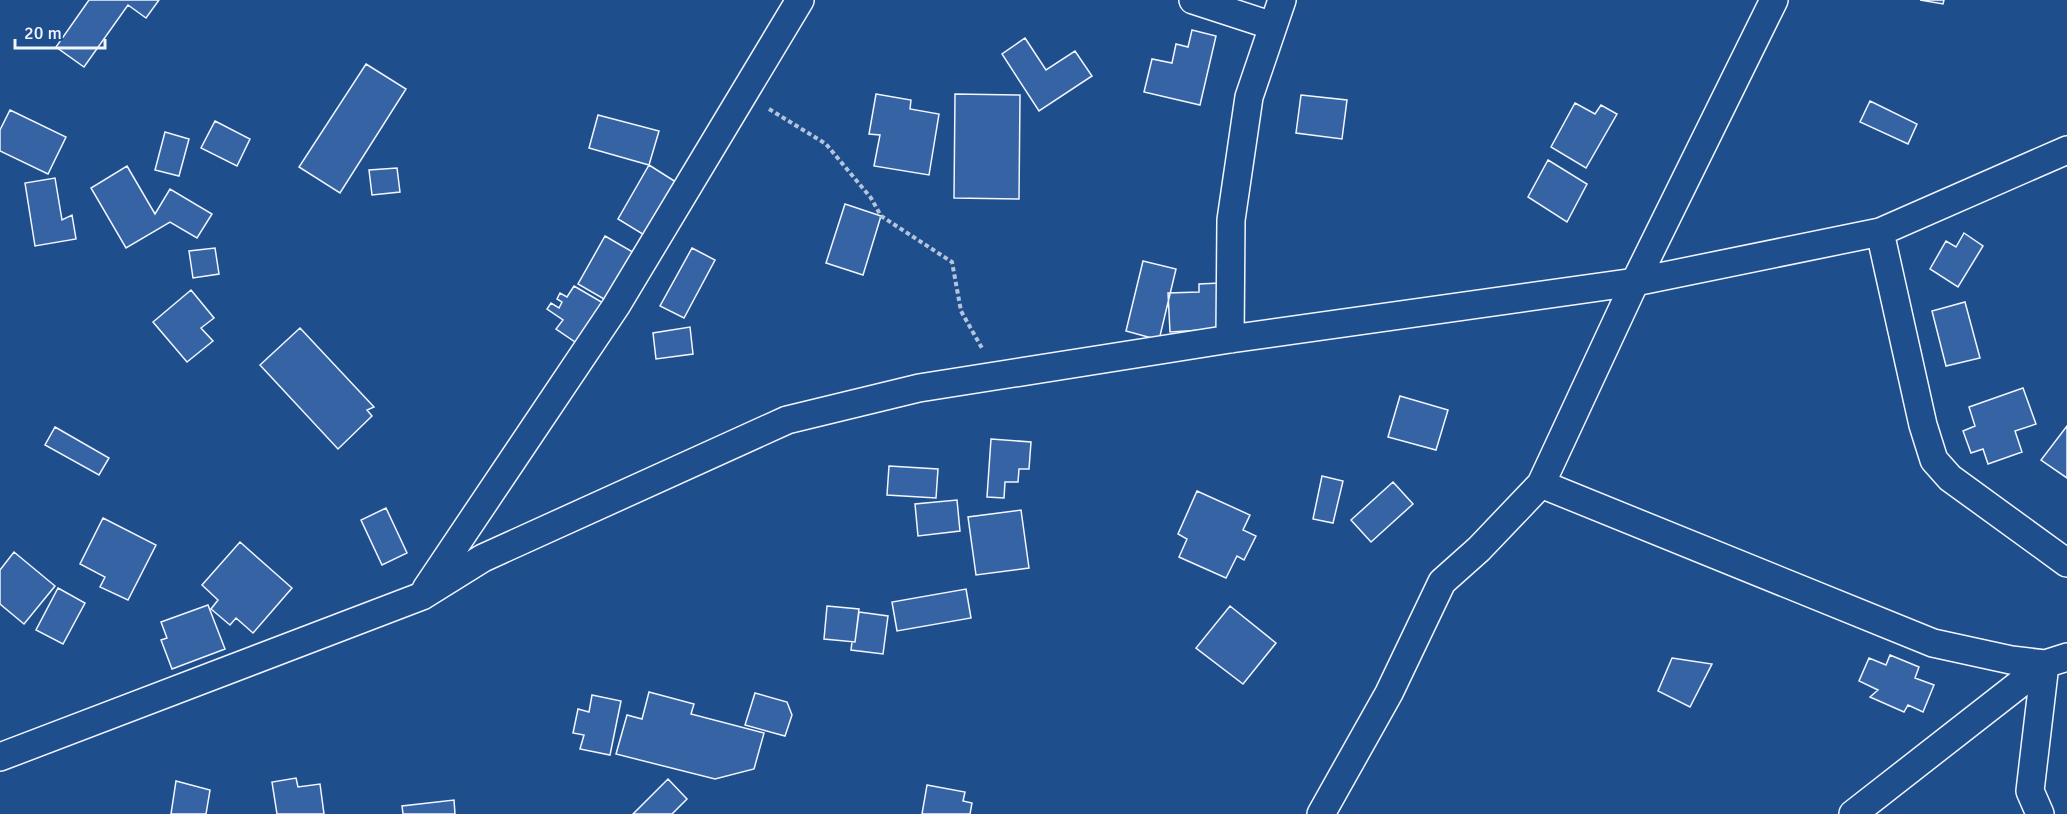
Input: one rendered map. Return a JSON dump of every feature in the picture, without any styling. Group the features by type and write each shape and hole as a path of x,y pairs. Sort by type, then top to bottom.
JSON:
{"street":[{"path":"422,596 616,306 745,95 800,0"},
{"path":"1192,0 1273,26"},
{"path":"1230,339 1231,220 1249,97 1282,0"},
{"path":"1320,814 1389,693 1442,582 1479,549 1541,484 1635,282 1774,0"},
{"path":"0,758 422,596 483,558 787,420 919,388 1230,339 1635,282 1880,232 2067,150"},
{"path":"1880,232 1923,425 1934,460 1950,478 2067,563"},
{"path":"1541,484 1933,643 2011,660 2056,660"},
{"path":"1853,814 2056,660"},
{"path":"2040,814 2030,791 2056,660"}],"path":[{"path":"745,95 826,144 871,198 881,216 952,262 961,311 998,376"}],"building":[{"path":"89,0 159,0 146,18 128,5 84,67 56,47"},
{"path":"1920,0 1944,0 1943,4"},
{"path":"1192,30 1216,36 1200,105 1144,92 1152,59 1172,63 1176,44 1188,47"},
{"path":"1025,38 1046,70 1075,51 1092,76 1039,111 1002,54"},
{"path":"366,64 406,89 340,193 299,167"},
{"path":"876,94 911,100 910,109 939,114 929,175 874,166 880,135 869,134"},
{"path":"955,94 1020,95 1019,199 954,198"},
{"path":"1301,95 1347,100 1342,139 1296,133"},
{"path":"1870,101 1917,124 1908,144 1860,122"},
{"path":"1575,103 1595,114 1601,105 1617,114 1586,168 1551,147"},
{"path":"10,110 66,137 48,174 0,151 0,130"},
{"path":"598,115 659,131 649,165 589,148"},
{"path":"215,121 250,139 237,166 201,148"},
{"path":"165,132 189,139 179,176 155,170"},
{"path":"1548,160 1587,184 1567,222 1528,197"},
{"path":"649,165 687,189 654,241 618,219"},
{"path":"127,166 155,214 170,189 212,214 197,238 170,222 126,248 91,188"},
{"path":"397,168 400,192 372,195 369,170"},
{"path":"55,178 62,220 72,215 76,239 35,246 25,183"},
{"path":"845,204 881,216 863,275 826,263"},
{"path":"1964,233 1983,246 1958,287 1930,269 1946,241 1956,247"},
{"path":"605,236 643,258 616,306 578,284"},
{"path":"215,248 219,274 193,278 189,251"},
{"path":"692,248 715,260 684,318 660,306"},
{"path":"1143,261 1176,269 1159,340 1126,331"},
{"path":"1220,283 1218,329 1170,332 1168,293 1199,292 1199,284"},
{"path":"574,286 610,307 584,348 556,329 563,320 547,309 551,303 559,308 562,302 557,299 560,293 567,297"},
{"path":"191,290 214,318 201,328 213,341 187,362 153,322"},
{"path":"1965,302 1980,358 1946,366 1932,311"},
{"path":"690,327 693,354 656,359 653,333"},
{"path":"300,328 374,407 367,410 372,416 338,449 260,365"},
{"path":"2023,388 2036,424 2015,431 2022,452 1988,464 1983,449 1971,453 1963,431 1975,426 1969,407"},
{"path":"1400,396 1448,410 1436,450 1388,437"},
{"path":"2067,426 2067,478 2041,460"},
{"path":"55,427 109,458 99,475 45,445"},
{"path":"991,439 1031,442 1029,469 1019,469 1018,482 1005,482 1004,498 987,497"},
{"path":"889,466 938,469 936,498 887,495"},
{"path":"1322,476 1343,481 1333,523 1313,519"},
{"path":"1393,482 1413,504 1371,542 1351,520"},
{"path":"1197,491 1250,515 1243,530 1256,536 1244,560 1237,556 1226,578 1179,557 1187,539 1178,534"},
{"path":"957,500 960,531 918,536 915,504"},
{"path":"386,508 407,553 382,565 361,520"},
{"path":"1021,510 1029,568 976,575 968,517"},
{"path":"103,518 156,545 128,600 100,587 105,577 80,564"},
{"path":"240,542 292,588 253,633 236,618 230,625 211,609 218,600 202,585"},
{"path":"14,552 55,586 24,624 0,604 0,570"},
{"path":"58,588 85,603 63,644 36,630"},
{"path":"966,589 971,618 897,631 892,602"},
{"path":"208,605 225,649 172,669 161,640 167,638 161,622"},
{"path":"827,606 859,609 855,642 824,639"},
{"path":"1230,606 1276,643 1243,684 1196,648"},
{"path":"859,612 888,616 883,654 851,650 852,642 855,642"},
{"path":"1890,655 1919,667 1915,678 1934,685 1923,712 1908,705 1904,712 1870,697 1878,690 1859,681 1869,658 1886,665"},
{"path":"1672,658 1712,664 1690,707 1658,691"},
{"path":"649,692 694,704 691,714 764,733 754,769 715,779 616,754 627,715 642,719"},
{"path":"755,693 787,702 792,715 785,736 745,725"},
{"path":"592,695 621,701 610,755 580,749 584,735 573,733 578,709 589,712"},
{"path":"296,778 298,787 320,784 324,814 277,814 272,782"},
{"path":"668,779 687,799 672,814 633,814"},
{"path":"176,781 210,790 206,814 171,814"},
{"path":"927,785 965,792 963,801 972,803 970,814 922,814"},
{"path":"454,800 455,814 403,814 402,806"}]}
